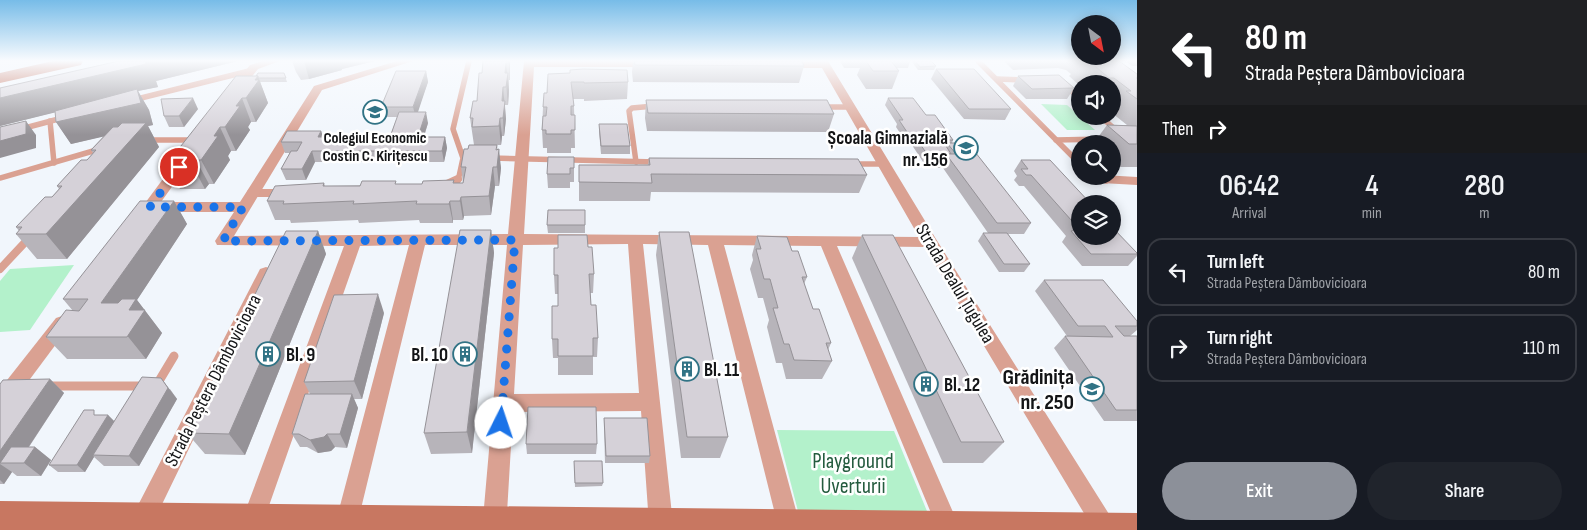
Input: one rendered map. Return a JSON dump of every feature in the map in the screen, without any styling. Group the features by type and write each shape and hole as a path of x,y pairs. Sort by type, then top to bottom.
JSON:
{"main road":[{"path":"0,517 347,521 494,526 661,524 1117,529"}],"street":[{"path":"221,109 238,86"},
{"path":"326,86 318,88 251,193 223,241 635,239 930,242"},
{"path":"494,526 527,86"},
{"name":"Strada Dealul Țugulea","path":"838,86 930,242 1117,529"},
{"path":"132,230 201,136"},
{"path":"150,207 243,207"},
{"path":"635,239 661,524"},
{"path":"715,240 788,525"},
{"name":"Strada Peștera Dâmbovicioara","path":"143,519 282,241"},
{"path":"253,520 354,241"},
{"path":"347,521 418,241"},
{"path":"826,241 948,527"},
{"path":"0,404 18,385 73,308"},
{"path":"503,403 650,402"}],"lane":[{"path":"126,102 174,93 199,86"},
{"path":"435,185 454,184 458,181 463,158 452,129 463,86"},
{"path":"1002,86 1071,155"},
{"path":"636,162 630,111 632,108 658,106"},
{"path":"813,107 851,107"},
{"path":"17,130 69,116"},
{"path":"50,121 54,163"},
{"path":"1110,125 1120,134"},
{"path":"136,140 201,136"},
{"path":"1056,140 1071,140"},
{"path":"0,178 110,145"},
{"path":"463,158 472,158"},
{"path":"481,158 663,162"},
{"path":"846,164 884,164"},
{"path":"1121,181 1137,181"},
{"path":"251,193 286,193"},
{"path":"0,268 33,233"},
{"path":"18,385 156,386 174,356"}],"green space":[{"path":"1041,104 1067,105 1071,109 1071,125 1089,125 1095,130 1067,130"},
{"path":"74,265 30,330 0,332 0,281 10,269"},
{"name":"Playground Uverturii","path":"777,430 894,431 929,516 799,515"}],"building":[{"path":"10,86 53,86 0,98 0,88"},
{"path":"228,86 255,86 246,98 242,98 236,106 240,106 225,127 220,127 214,136 218,136 201,160 196,160 192,165 166,165"},
{"path":"390,86 421,86 413,107 381,107"},
{"path":"478,86 506,86 503,87 502,101 505,101 503,118 500,118 499,126 472,127 473,118 470,118 473,101 477,101"},
{"path":"547,86 571,86 574,106 571,106 571,115 575,115 575,130 571,130 571,134 546,134 546,130 542,130 543,116 546,116 547,107 543,107 544,93 547,93"},
{"path":"950,86 989,86 1011,109 969,109"},
{"path":"1028,86 1071,86 1071,88 1032,89"},
{"path":"1124,86 1137,86 1137,99 1126,91 1131,91"},
{"path":"137,89 141,103 56,122 55,111"},
{"path":"193,98 179,116 164,116 161,99"},
{"path":"888,98 913,98 926,115 935,115 953,140 944,140 951,154 946,154 944,158 947,161 931,160 914,135 909,135 899,120 903,120"},
{"path":"646,100 827,100 834,114 648,113"},
{"path":"399,112 426,112 418,137 445,137 442,151 312,151 302,169 281,169 291,151 297,151 302,142 281,142 287,131 321,131 318,137 390,137"},
{"path":"26,121 26,134 0,141 0,127"},
{"path":"122,123 146,123 46,234 16,234 22,227 16,227 45,197 52,197 62,186 57,186 81,160 87,160 96,150 91,150 113,127 118,127"},
{"path":"599,124 627,124 630,146 601,146"},
{"path":"1107,125 1137,126 1137,144 1129,144 1121,135"},
{"path":"947,143 968,143 1031,223 997,223 946,154 956,154"},
{"path":"469,145 497,145 496,150 499,149 497,167 493,167 489,196 461,197 460,201 450,201 449,204 416,204 417,201 353,204 354,201 283,204 284,201 267,201 275,186 324,183 323,186 360,186 362,181 396,181 395,184 422,184 423,181 454,180 453,183 463,183 466,167 461,167 464,149 468,149"},
{"path":"548,157 574,157 574,168 570,168 570,174 547,174"},
{"path":"649,158 858,159 867,175 651,174 652,183 579,182 579,165 650,165"},
{"path":"1021,160 1050,160 1071,183 1071,185 1083,195 1071,195 1071,220 1031,175 1026,175 1021,169 1028,169"},
{"path":"140,201 174,201 101,303 118,303 122,299 136,299 129,310 145,310 127,337 46,337 66,310 79,311 88,299 63,299"},
{"path":"548,210 585,210 585,225 547,225"},
{"name":"Bl. 10","path":"460,230 491,230 467,432 424,433"},
{"path":"286,231 318,231 229,434 187,433"},
{"name":"Bl. 11","path":"659,232 689,232 728,437 687,437"},
{"path":"983,233 1007,233 1030,264 1004,264"},
{"path":"558,235 587,235 588,247 592,247 594,274 589,274 591,305 596,305 598,338 593,338 593,356 558,356 558,339 552,339 552,306 558,306 558,275 554,275 554,248 558,248"},
{"path":"862,235 893,235 1004,442 961,442"},
{"path":"757,236 787,237 792,251 798,251 807,277 802,277 813,309 819,309 831,343 826,343 832,361 794,360 789,344 784,344 773,308 778,308 770,279 764,279 756,249 761,249"},
{"path":"1121,236 1137,253 1137,254 1091,254 1083,245 1121,245"},
{"name":"Grădinița nr. 250","path":"1044,280 1103,280 1137,321 1137,326 1115,326 1124,336 1137,336 1137,410 1116,410 1065,336 1113,337 1105,326 1078,326"},
{"path":"378,294 354,381 304,382 334,295"},
{"path":"142,377 161,378 168,388 129,456 93,455"},
{"path":"50,379 0,451 0,384 3,380"},
{"path":"305,394 352,394 340,434 327,434 324,437 310,440 299,434 292,434"},
{"path":"528,407 596,407 597,444 526,444"},
{"path":"84,410 94,410 94,415 108,415 77,465 49,465"},
{"path":"604,418 647,418 650,456 606,456"},
{"path":"11,447 35,447 24,463 0,463"},
{"path":"574,461 602,461 603,483 575,483"}],"place":[{"name":"Colegiul Economic Costin C. Kirițescu","path":"375,112"},
{"name":"Școala Gimnazială nr. 156","path":"966,148"},
{"name":"Bl. 9","path":"268,354"},
{"name":"Bl. 10","path":"465,354"},
{"name":"Bl. 11","path":"687,369"},
{"name":"Bl. 12","path":"926,384"},
{"name":"Grădinița nr. 250","path":"1092,389"}],"route":[{"path":"179,167 150,207 243,207 223,241 515,240 501,423"}]}
